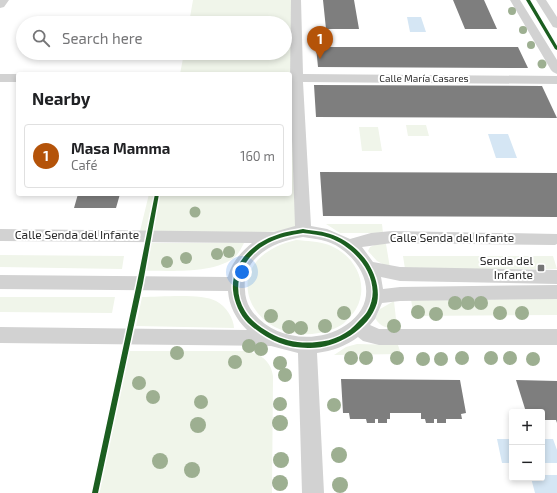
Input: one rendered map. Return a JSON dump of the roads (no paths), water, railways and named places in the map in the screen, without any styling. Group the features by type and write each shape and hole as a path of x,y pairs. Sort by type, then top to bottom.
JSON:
{"street":[{"path":"0,5 4,0"},
{"path":"296,0 293,78 303,232"},
{"path":"515,0 557,70"},
{"path":"541,0 557,26"},
{"path":"0,78 16,78"},
{"name":"Calle María Casares","path":"293,78 557,80"},
{"path":"303,232 320,233 336,238 350,246 361,256 370,268 374,282 374,298 369,313 344,338 327,344 307,346 288,344 270,338 255,327 243,314 237,300 236,284 239,269 247,256 259,245 274,237 288,233 303,232"},
{"name":"Calle Senda del Infante","path":"0,235 274,237"},
{"name":"Calle Senda del Infante","path":"350,246 356,242 392,237 555,240"},
{"path":"370,268 400,274 557,277"},
{"path":"0,282 236,284"},
{"path":"374,298 400,294 557,292"},
{"path":"357,326 369,335 379,338 557,337"},
{"path":"0,336 270,338"},
{"path":"307,346 313,493"}],"water":[{"path":"407,17 421,17 426,32 410,32"},
{"path":"488,134 508,134 517,158 496,158"},
{"path":"497,439 509,439 509,463 502,463"},
{"path":"545,439 553,439 557,450 557,463 545,463"},
{"path":"545,475 557,475 557,493 535,493 532,481 545,481"}],"place":[{"name":"Masa Mamma","path":"320,59"},
{"name":"Senda del Infante","path":"541,268"}]}
